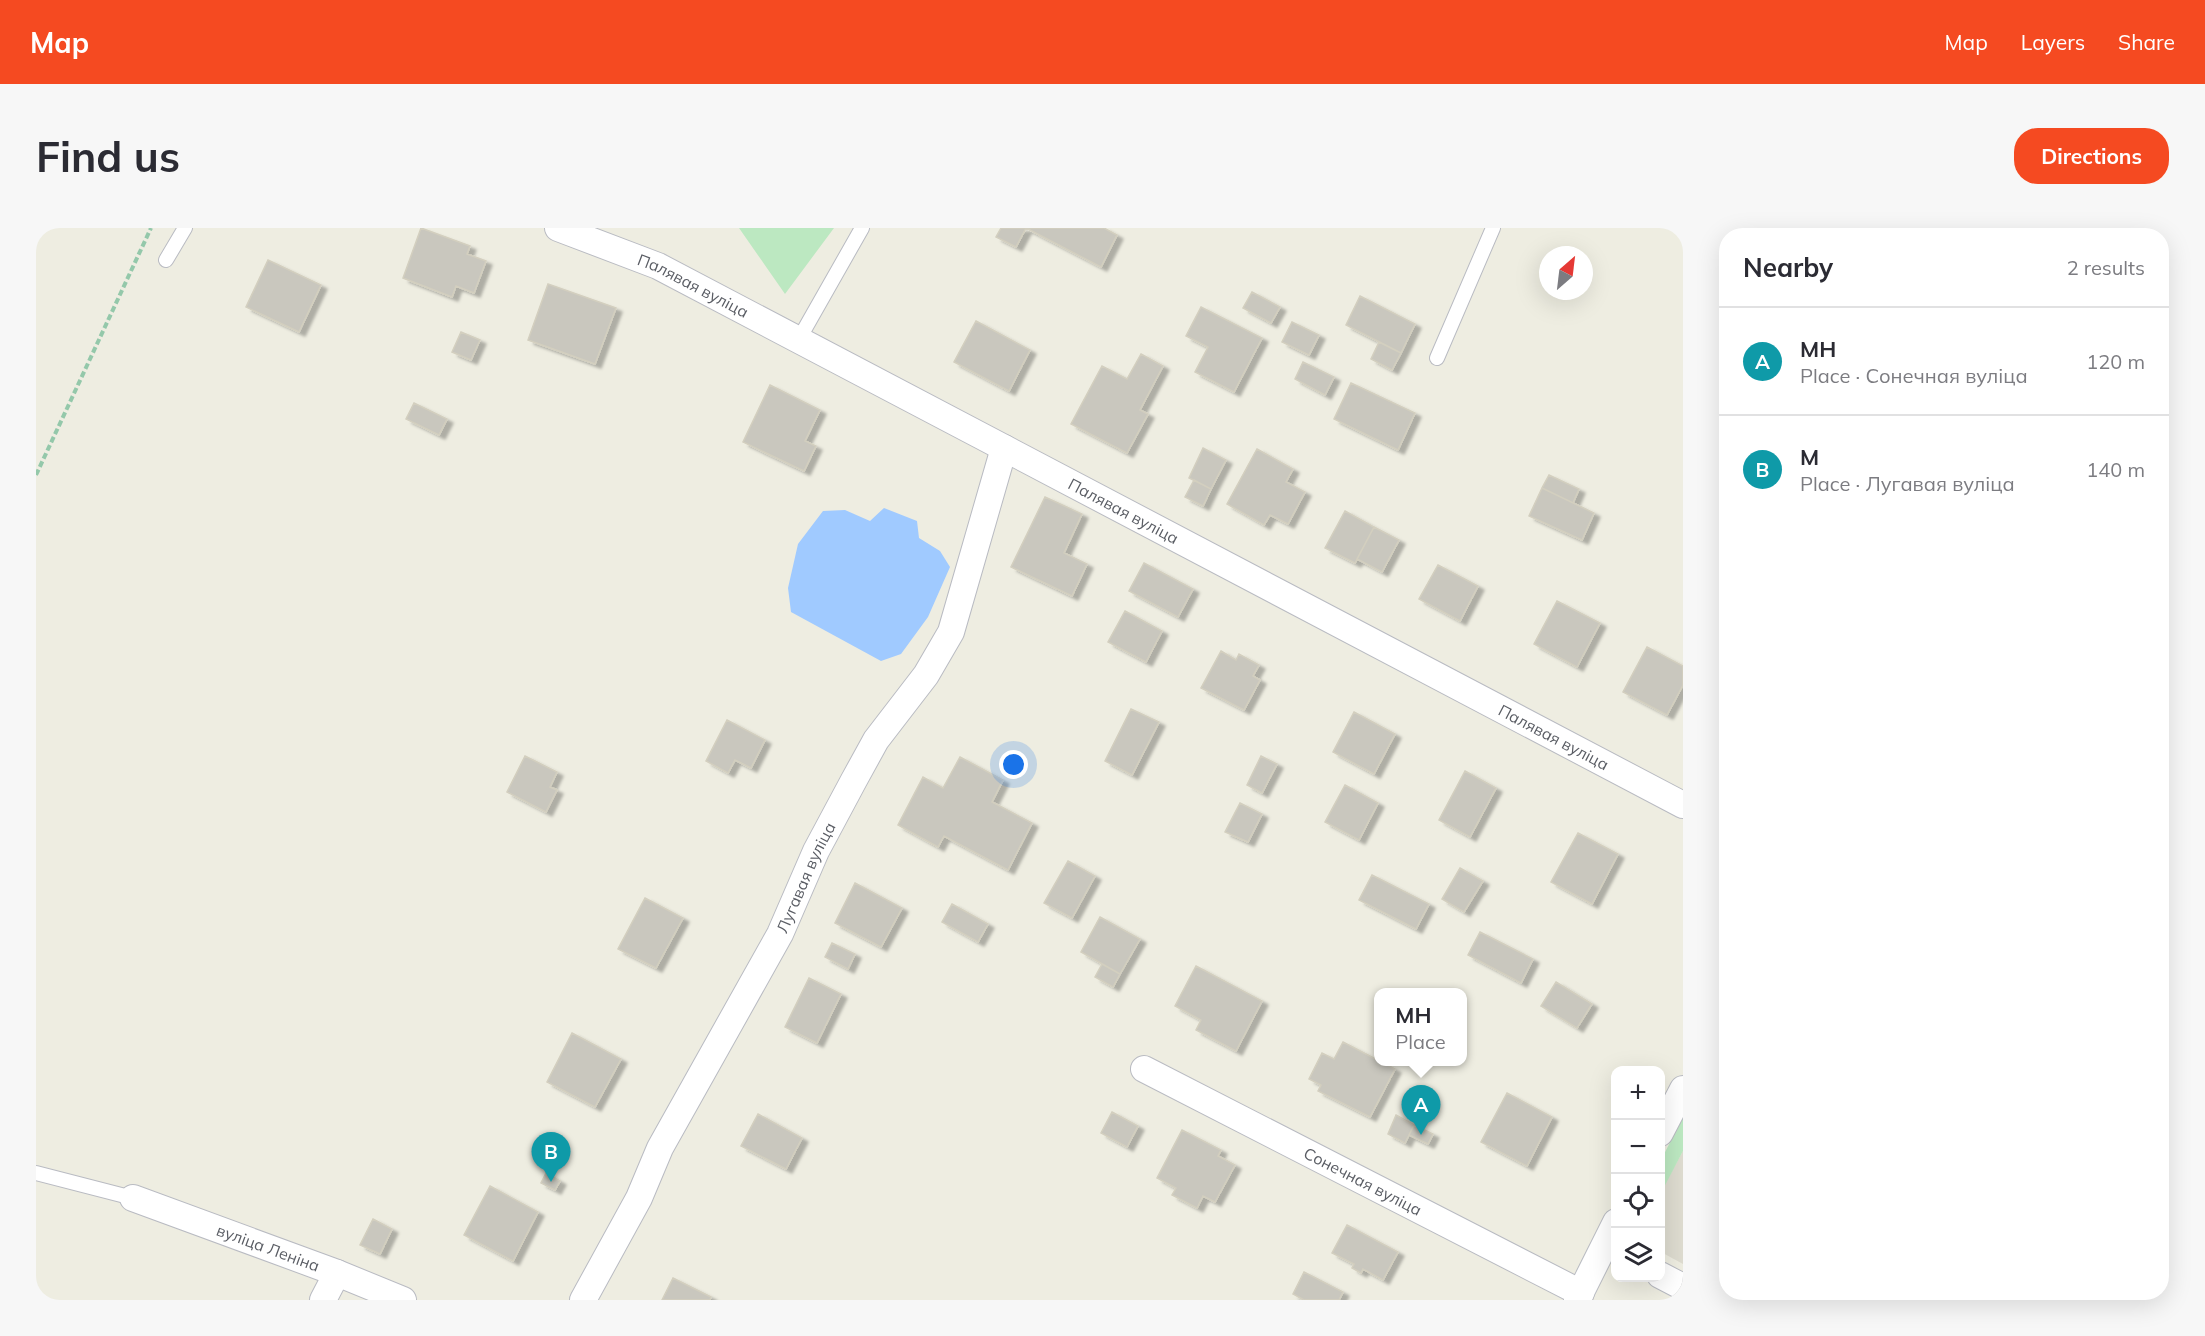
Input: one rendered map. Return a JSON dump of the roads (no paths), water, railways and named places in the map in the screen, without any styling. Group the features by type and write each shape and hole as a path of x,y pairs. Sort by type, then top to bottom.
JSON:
{"street":[{"name":"Палявая вуліца","path":"558,228 658,266 1683,805"},
{"name":"Лугавая вуліца","path":"583,1300 639,1198 660,1148 780,934 816,851 876,740 926,675 951,632 1004,448"},
{"name":"Сонечная вуліца","path":"1144,1069 1579,1296"},
{"path":"1665,1123 1683,1089"},
{"name":"вуліца Леніна","path":"133,1198 337,1273 403,1300"},
{"path":"1579,1296 1610,1248 1615,1228"},
{"path":"322,1300 337,1273"},
{"path":"1665,1278 1683,1287"}],"lane":[{"path":"165,260 185,228"},
{"path":"799,339 862,228"},
{"path":"1437,358 1493,228"},
{"path":"36,1173 133,1198"}],"water":[{"path":"884,508 917,521 919,538 940,551 950,567 928,617 901,654 881,661 791,612 788,588 798,544 823,511 845,510 870,521"}],"place":[{"name":"МН","path":"1421,1135"},
{"name":"M","path":"551,1182"}]}
